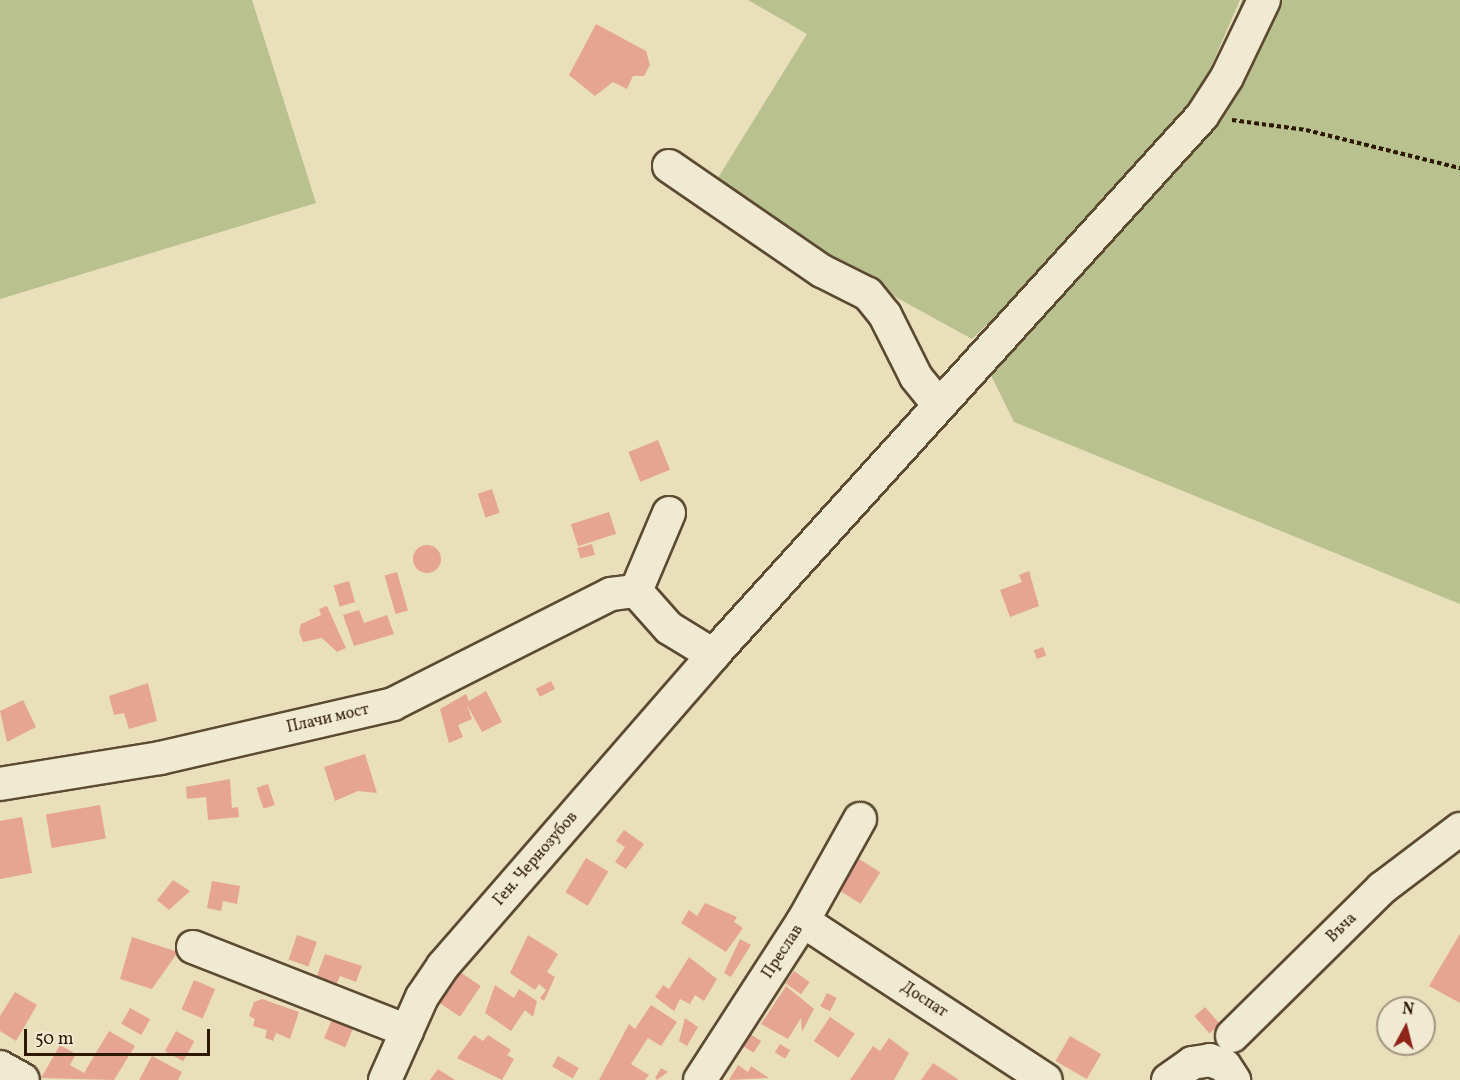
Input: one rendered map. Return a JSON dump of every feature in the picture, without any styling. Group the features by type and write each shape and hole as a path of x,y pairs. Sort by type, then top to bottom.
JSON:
{"street":[{"name":"Ген. Чернозубов","path":"385,1080 407,1031 443,966 713,655 1202,116 1236,60 1264,0"},
{"path":"669,166 822,271 868,294 916,377 939,405"},
{"path":"669,513 636,591 669,628 713,655"},
{"name":"Плачи мост","path":"0,784 160,758 393,704 611,594 636,591"},
{"name":"Преслав","path":"700,1080 803,921 860,819"},
{"name":"Въча","path":"1232,1036 1382,888 1460,829"},
{"name":"Доспат","path":"803,921 1046,1080"},
{"path":"193,947 407,1031"},
{"path":"1168,1080 1192,1063 1210,1060 1225,1066 1234,1080"},
{"path":"0,1067 23,1080"}],"path":[{"path":"1202,116 1306,130 1460,168"}],"green space":[{"path":"0,0 252,0 316,203 0,299"},
{"path":"748,0 1240,0 1180,138 1202,116 1242,0 1460,0 1460,604 1014,422 982,357 1174,145 972,339 708,194 807,34"}],"building":[{"path":"596,24 646,51 650,65 644,76 633,76 627,89 613,82 595,96 569,75"},
{"path":"658,440 670,470 640,482 628,452"},
{"path":"492,489 500,513 485,517 478,494"},
{"path":"609,512 616,534 578,546 571,524"},
{"path":"592,544 595,555 580,559 578,548"},
{"path":"427,545 437,549 441,559 437,569 427,573 417,569 413,559 417,549"},
{"path":"1029,571 1039,606 1010,617 1000,590 1022,582 1019,575"},
{"path":"397,572 408,610 396,614 385,576"},
{"path":"349,581 355,602 340,607 334,585"},
{"path":"327,606 346,648 337,652 322,638 303,642 299,632 301,624 321,615 319,609"},
{"path":"359,610 364,623 387,615 394,634 354,646 343,615"},
{"path":"1043,647 1046,655 1037,659 1034,651"},
{"path":"551,681 555,689 540,697 536,689"},
{"path":"148,683 157,721 129,729 124,713 114,715 109,696"},
{"path":"486,691 502,722 482,732 467,705 472,719 458,725 463,737 449,743 440,709 466,694 469,701"},
{"path":"23,700 36,727 7,742 0,711"},
{"path":"365,754 377,793 358,791 335,801 324,767"},
{"path":"230,779 232,808 238,807 239,817 208,820 206,797 187,799 186,787"},
{"path":"268,784 275,805 263,809 257,788"},
{"path":"100,805 106,838 52,848 46,815"},
{"path":"22,817 32,873 0,879 0,821"},
{"path":"624,830 644,844 626,869 615,862 625,847 616,841"},
{"path":"586,858 608,871 588,906 565,892"},
{"path":"859,859 880,872 861,904 839,890"},
{"path":"173,880 190,891 169,910 157,900"},
{"path":"212,881 240,886 237,904 223,901 221,911 207,908"},
{"path":"705,903 737,917 734,922 743,928 726,952 681,923 689,910 697,916"},
{"path":"1460,934 1460,1003 1429,986"},
{"path":"297,935 317,942 308,966 289,960"},
{"path":"528,935 558,954 547,972 555,977 544,1001 540,998 546,990 539,984 535,990 510,973"},
{"path":"132,937 178,952 152,989 120,979"},
{"path":"740,939 751,945 731,977 724,973"},
{"path":"325,954 362,966 356,982 340,976 335,988 315,981"},
{"path":"689,957 717,979 704,1001 695,995 690,1004 680,999 674,1011 655,997 663,985 669,989"},
{"path":"794,971 810,982 801,994 785,983"},
{"path":"460,972 481,986 460,1017 439,1003"},
{"path":"194,980 215,989 203,1018 181,1009"},
{"path":"495,985 514,998 519,989 537,1001 533,1017 525,1010 511,1031 485,1013"},
{"path":"786,986 814,1009 802,1032 801,1018 788,1039 761,1024"},
{"path":"15,992 37,1005 16,1041 0,1031 0,1016"},
{"path":"827,993 837,998 830,1011 820,1006"},
{"path":"262,999 299,1012 290,1039 276,1033 273,1041 265,1038 267,1030 253,1026 255,1019 249,1016 254,1002"},
{"path":"651,1005 677,1022 661,1046 648,1038 631,1064 649,1075 645,1080 599,1080 629,1024 635,1029"},
{"path":"1205,1007 1220,1024 1210,1034 1194,1016"},
{"path":"130,1008 150,1019 141,1035 121,1024"},
{"path":"333,1017 354,1026 345,1047 324,1038"},
{"path":"830,1017 855,1034 839,1058 814,1041"},
{"path":"685,1018 698,1027 687,1046 679,1041"},
{"path":"741,1028 761,1041 754,1053 733,1040"},
{"path":"109,1031 135,1046 114,1080 41,1078 60,1045 76,1054 70,1065 84,1073"},
{"path":"176,1031 194,1041 183,1061 165,1051"},
{"path":"474,1035 483,1041 488,1035 511,1050 507,1055 514,1059 502,1080 457,1058"},
{"path":"1070,1036 1101,1054 1087,1079 1056,1061"},
{"path":"889,1038 909,1053 894,1080 850,1080 873,1046 880,1051"},
{"path":"780,1044 790,1050 785,1059 775,1053"},
{"path":"152,1056 182,1072 178,1080 139,1080"},
{"path":"558,1056 579,1068 573,1078 552,1066"},
{"path":"933,1063 947,1072 959,1080 921,1080"},
{"path":"738,1065 748,1072 751,1066 769,1078 729,1080"},
{"path":"661,1068 668,1072 657,1080 655,1078"},
{"path":"438,1069 455,1080 430,1080"}]}
